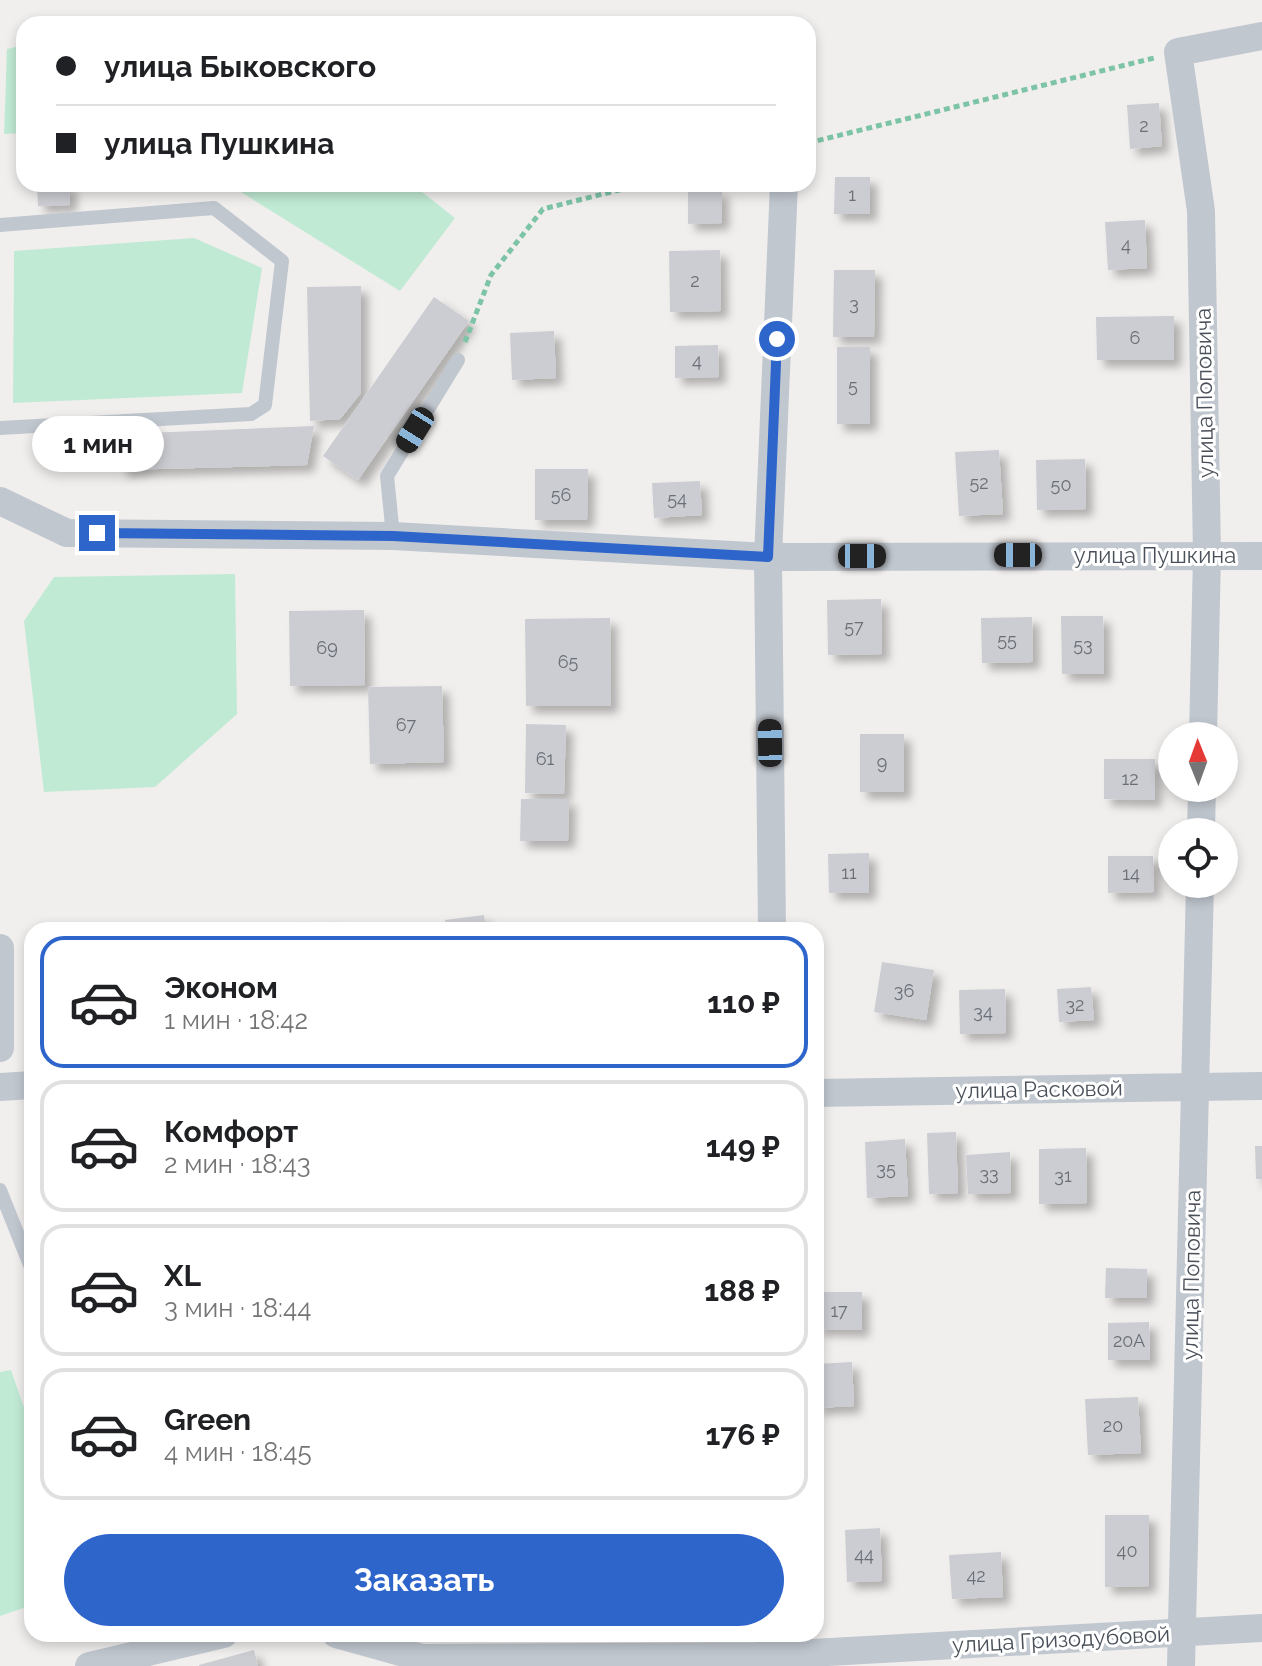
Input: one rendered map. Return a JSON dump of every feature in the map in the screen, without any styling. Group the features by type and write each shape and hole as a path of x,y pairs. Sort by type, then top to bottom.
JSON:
{"street":[{"path":"1178,52 1262,36"},
{"name":"улица Поповича","path":"1178,52 1201,211 1207,554 1203,722"},
{"path":"772,922 768,557 784,192"},
{"name":"улица Пушкина","path":"0,501 67,533 393,536 768,557 1262,556"},
{"name":"улица Поповича","path":"1181,1666 1200,898"},
{"path":"0,948 0,1048"},
{"path":"0,1087 24,1086"},
{"name":"улица Расковой","path":"824,1093 1262,1086"},
{"name":"улица Гризодубовой","path":"365,1642 422,1658 756,1652 1262,1628"},
{"path":"89,1666 190,1642"}],"lane":[{"path":"0,225 214,208 282,261 265,405 251,414 0,428"},
{"path":"393,536 387,476 458,360"},
{"path":"0,1190 24,1250"}],"path":[{"path":"816,141 1178,52"},
{"path":"458,360 491,275 543,209 611,192"}],"green space":[{"path":"16,47 16,133 4,134 7,49"},
{"path":"241,192 422,192 455,218 400,291"},
{"path":"194,238 262,268 242,393 13,403 14,251"},
{"path":"235,574 237,714 155,787 44,792 24,621 54,577"},
{"path":"11,1370 24,1408 24,1608 0,1616 0,1372"}],"building":[{"path":"1159,103 1162,146 1130,149 1127,105"},
{"path":"835,177 870,177 870,214 834,214"},
{"path":"37,192 70,192 70,205 38,206"},
{"path":"688,192 722,192 722,223 688,224"},
{"path":"1145,220 1147,268 1108,270 1105,222"},
{"path":"720,250 721,311 670,312 669,251"},
{"path":"834,270 875,270 874,337 833,337"},
{"path":"361,286 361,393 340,419 310,421 307,287"},
{"path":"434,297 469,321 358,480 323,456"},
{"path":"1174,316 1174,360 1097,360 1096,317"},
{"path":"554,331 556,378 512,380 510,333"},
{"path":"718,345 719,377 675,378 675,346"},
{"path":"837,347 870,347 870,424 837,424"},
{"path":"314,426 307,465 120,470 122,434"},
{"path":"999,450 1003,514 959,516 955,452"},
{"path":"1085,459 1086,509 1037,510 1036,460"},
{"path":"535,469 588,469 587,520 535,520"},
{"path":"700,481 702,515 654,518 652,483"},
{"path":"881,599 882,654 828,655 827,600"},
{"path":"364,610 365,685 290,686 289,611"},
{"path":"1061,616 1103,616 1104,674 1062,674"},
{"path":"1032,617 1033,662 982,663 981,618"},
{"path":"610,618 611,706 526,706 525,619"},
{"path":"442,686 444,762 370,764 368,687"},
{"path":"526,724 566,725 564,794 525,793"},
{"path":"860,734 904,734 904,792 860,792"},
{"path":"1104,759 1155,759 1155,800 1104,799"},
{"path":"521,799 569,799 568,841 520,841"},
{"path":"869,853 869,893 829,893 828,854"},
{"path":"1108,856 1153,856 1154,892 1108,893"},
{"path":"484,915 485,922 445,922"},
{"path":"882,962 934,970 926,1020 874,1012"},
{"path":"1091,987 1094,1020 1059,1022 1057,989"},
{"path":"1005,989 1006,1033 960,1034 959,990"},
{"path":"956,1132 958,1193 929,1194 927,1133"},
{"path":"905,1139 908,1196 867,1198 865,1142"},
{"path":"1255,1146 1262,1146 1262,1179 1256,1179"},
{"path":"1086,1148 1087,1203 1039,1204 1039,1149"},
{"path":"1010,1152 1011,1193 968,1194 966,1155"},
{"path":"1106,1268 1147,1269 1147,1298 1105,1298"},
{"path":"824,1292 862,1292 862,1330 824,1329"},
{"path":"1149,1322 1150,1360 1108,1360 1108,1323"},
{"path":"852,1362 854,1406 824,1408 824,1364"},
{"path":"1138,1397 1141,1453 1088,1455 1085,1399"},
{"path":"1105,1515 1149,1515 1149,1586 1105,1587"},
{"path":"880,1528 882,1581 847,1582 845,1530"},
{"path":"1001,1552 1003,1597 952,1599 949,1555"},
{"path":"254,1650 258,1666 199,1666 199,1665"}],"route":[{"path":"97,533 393,536 768,557 777,339"}]}
